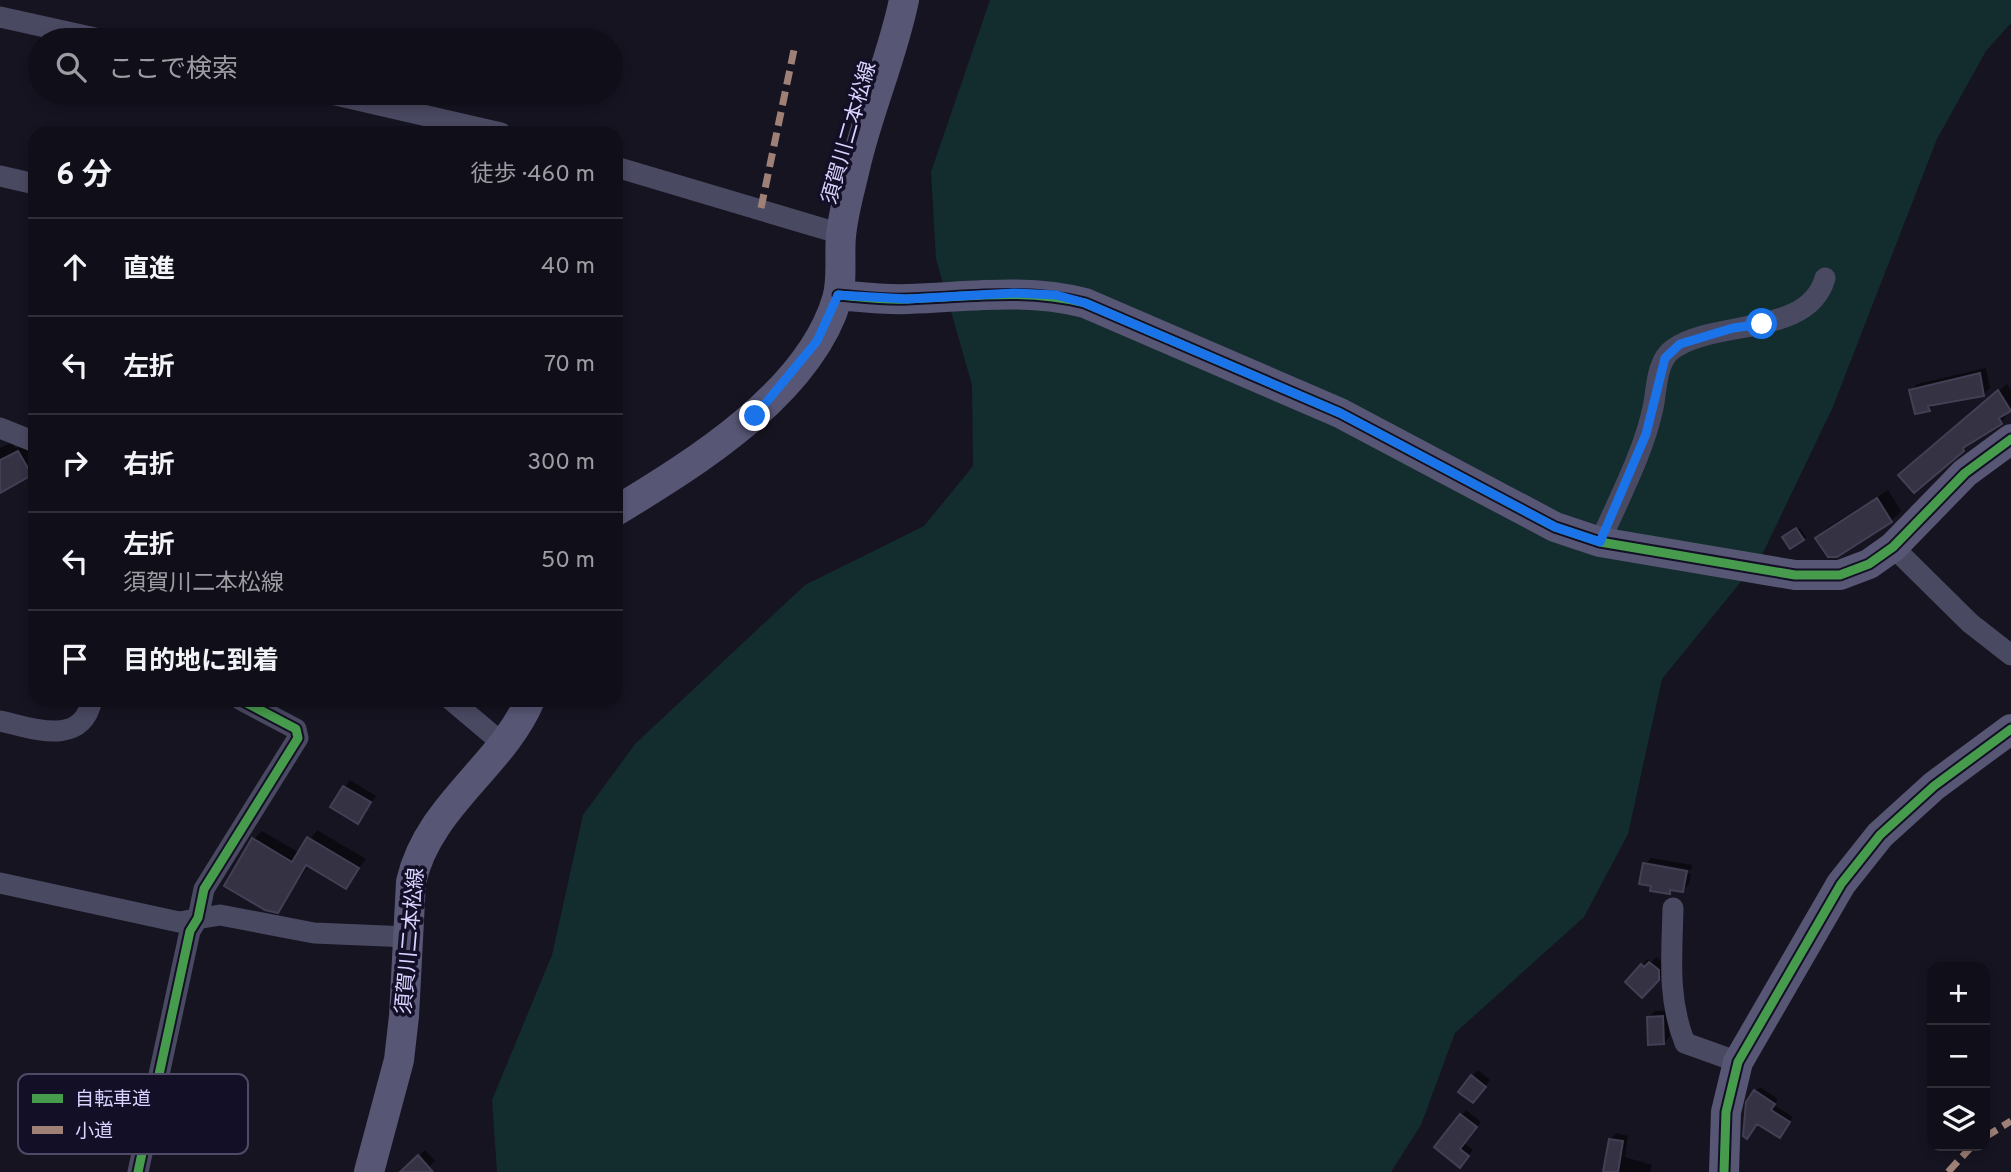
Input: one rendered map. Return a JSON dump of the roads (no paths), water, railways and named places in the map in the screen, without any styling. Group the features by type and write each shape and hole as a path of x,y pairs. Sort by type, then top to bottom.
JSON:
{"street":[{"name":"須賀川二本松線","path":"623,508 674,476 755,416 817,341 838,295 841,234 861,143 895,44 904,0"},
{"path":"0,17 50,28"},
{"path":"376,105 463,126"},
{"path":"623,169 841,234"},
{"path":"0,176 28,182"},
{"path":"1600,542 1646,434 1660,368 1669,352 1680,344 1733,328 1793,315 1822,291 1825,278"},
{"path":"838,295 907,299 1014,293 1056,295 1085,303 1340,413 1555,527 1600,542 1821,576 1855,571 1893,547 1965,473 2011,439"},
{"path":"0,428 28,440"},
{"path":"1893,547 1970,623 2011,655"},
{"path":"0,720 58,734 75,726 90,707"},
{"path":"159,1074 190,931 198,918 204,888 298,738 296,729 256,707"},
{"path":"459,707 502,743"},
{"name":"須賀川二本松線","path":"369,1172 399,1060 411,882 421,850 450,805 502,743 525,707"},
{"path":"1724,1172 1726,1112 1738,1062 1799,952 1859,858 1934,786 2007,738"},
{"path":"0,883 179,922 220,915 314,933 409,937"},
{"path":"1673,908 1671,987 1685,1043 1738,1062"},
{"path":"138,1172 142,1154"}]}
